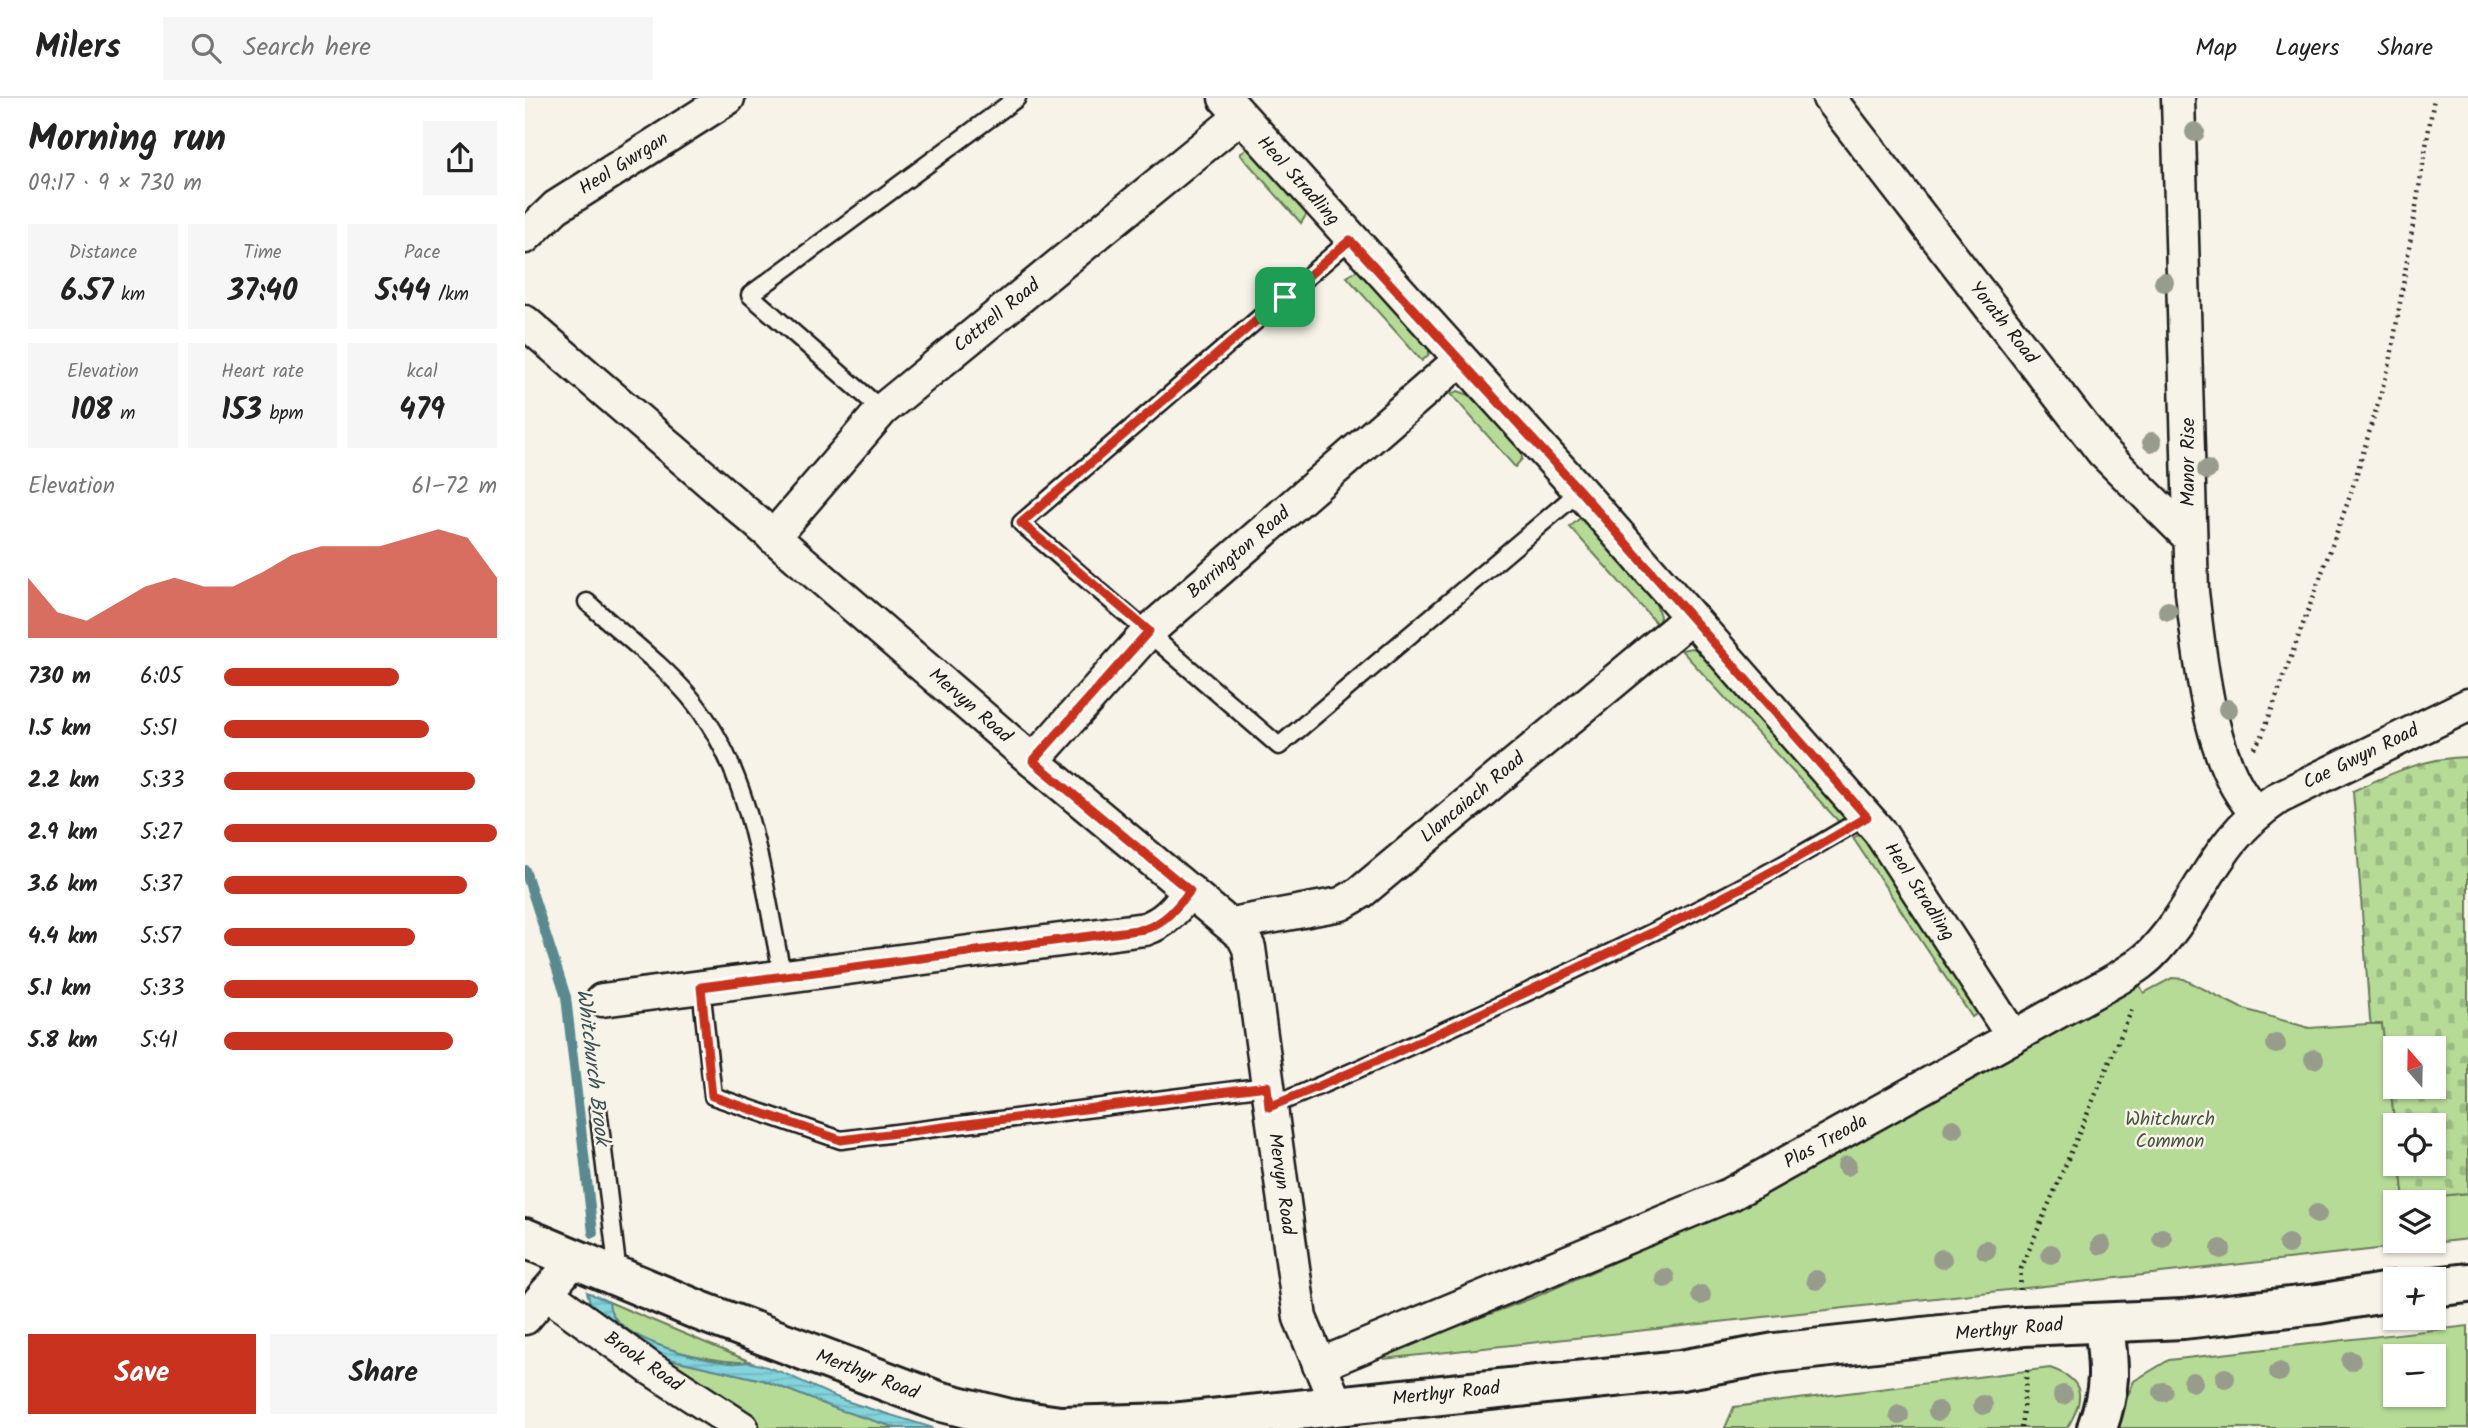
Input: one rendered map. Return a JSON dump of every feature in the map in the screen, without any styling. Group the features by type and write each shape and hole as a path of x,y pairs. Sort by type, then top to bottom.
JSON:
{"street":[{"name":"Heol Gwrgan","path":"525,237 556,207 728,98"},
{"name":"Yorath Road","path":"1829,98 2102,451 2189,537"},
{"name":"Manor Rise","path":"2178,98 2189,537 2198,637 2215,730 2232,782 2256,812"},
{"name":"Cottrell Road","path":"773,537 882,410 1232,107"},
{"name":"Heol Stradling","path":"1232,107 1459,361 1580,491 1867,817 1896,853 2013,1037"},
{"name":"Mervyn Road","path":"525,323 1033,761 1243,936 1249,948 1299,1311 1337,1406"},
{"name":"Barrington Road","path":"1033,761 1149,631 1459,361"},
{"name":"Llancaiach Road","path":"1231,924 1330,907 1360,893 1690,618"},
{"name":"Cae Gwyn Road","path":"2256,812 2278,798 2468,705"},
{"name":"Plas Treoda","path":"1319,1365 1731,1194 2141,964 2157,948 2183,912 2231,838 2256,812"},
{"path":"601,1000 1145,929 1159,925 1190,891"},
{"name":"Merthyr Road","path":"525,1238 891,1385 950,1405 1010,1419 1059,1426 1115,1426 1337,1406 1682,1370 1775,1353 1974,1332 2220,1315 2383,1293"},
{"path":"525,1318 575,1259"},
{"path":"2446,1286 2468,1283"},
{"name":"Brook Road","path":"547,1293 650,1368 743,1428"},
{"path":"2097,1428 2108,1399 2110,1383 2104,1324"}],"lane":[{"path":"882,410 750,295 1017,98"},
{"path":"1350,240 1021,523 1279,746 1580,491"},
{"path":"587,602 687,694 702,712 732,767 744,797 783,977"},
{"path":"701,987 712,1096 841,1140 1268,1097 1388,1058 1681,919 1814,849 1867,817"},
{"path":"598,1109 618,1277"}],"path":[{"path":"2232,782 2262,736 2297,645 2350,496 2390,363 2434,98"},
{"path":"2020,1292 2021,1269 2138,995"},
{"path":"2021,1428 2027,1370"}],"green space":[{"path":"1249,146 1308,212 1301,223 1240,154"},
{"path":"1360,271 1429,348 1429,354 1422,361 1347,277"},
{"path":"1458,391 1469,395 1521,449 1522,459 1515,467 1451,394"},
{"path":"1581,517 1654,598 1660,616 1658,625 1570,527"},
{"path":"1692,648 1703,652 1846,817 1839,822 1681,650"},
{"path":"2468,757 2468,1193 2446,1195 2446,1190 2403,1190 2401,1176 2446,1176 2446,1113 2393,1113 2392,1099 2447,1099 2447,1036 2384,1036 2382,1024 2371,1024 2353,791 2408,768 2437,760"},
{"path":"1860,834 1866,835 1981,1011 1972,1017 1853,838"},
{"name":"Whitchurch Common","path":"2172,978 2184,979 2241,1008 2309,1028 2382,1023 2383,1099 2392,1099 2393,1113 2383,1113 2383,1176 2401,1176 2403,1190 2383,1190 2383,1248 1384,1359 1383,1354 1535,1297 1743,1205 2139,984 2144,993"},
{"name":"Whitchurch Common","path":"2468,1193 2468,1239 2446,1241 2446,1195"},
{"path":"609,1302 751,1362 692,1355 645,1340 614,1317"},
{"path":"2468,1326 2468,1428 2114,1428 2134,1381 2169,1360"},
{"path":"660,1357 763,1380 837,1409 897,1428 756,1428"},
{"path":"2050,1368 2070,1378 2079,1392 2077,1408 2067,1428 1725,1428 1734,1407"}],"water":[{"path":"587,1292 609,1302 613,1315 624,1327 659,1345 717,1361 749,1362 763,1366 841,1399 933,1428 897,1428 837,1409 763,1380 660,1357 594,1315"}],"waterway":[{"name":"Whitchurch Brook","path":"525,870 566,997 593,1233"}],"route":[{"path":"1350,240 1580,491 1867,817 1814,849 1681,919 1388,1058 1269,1107 1267,1086 922,1132 841,1140 712,1096 701,987 1145,929 1159,925 1190,891 1033,761 1149,631 1021,523 1285,297 1350,240"}]}
